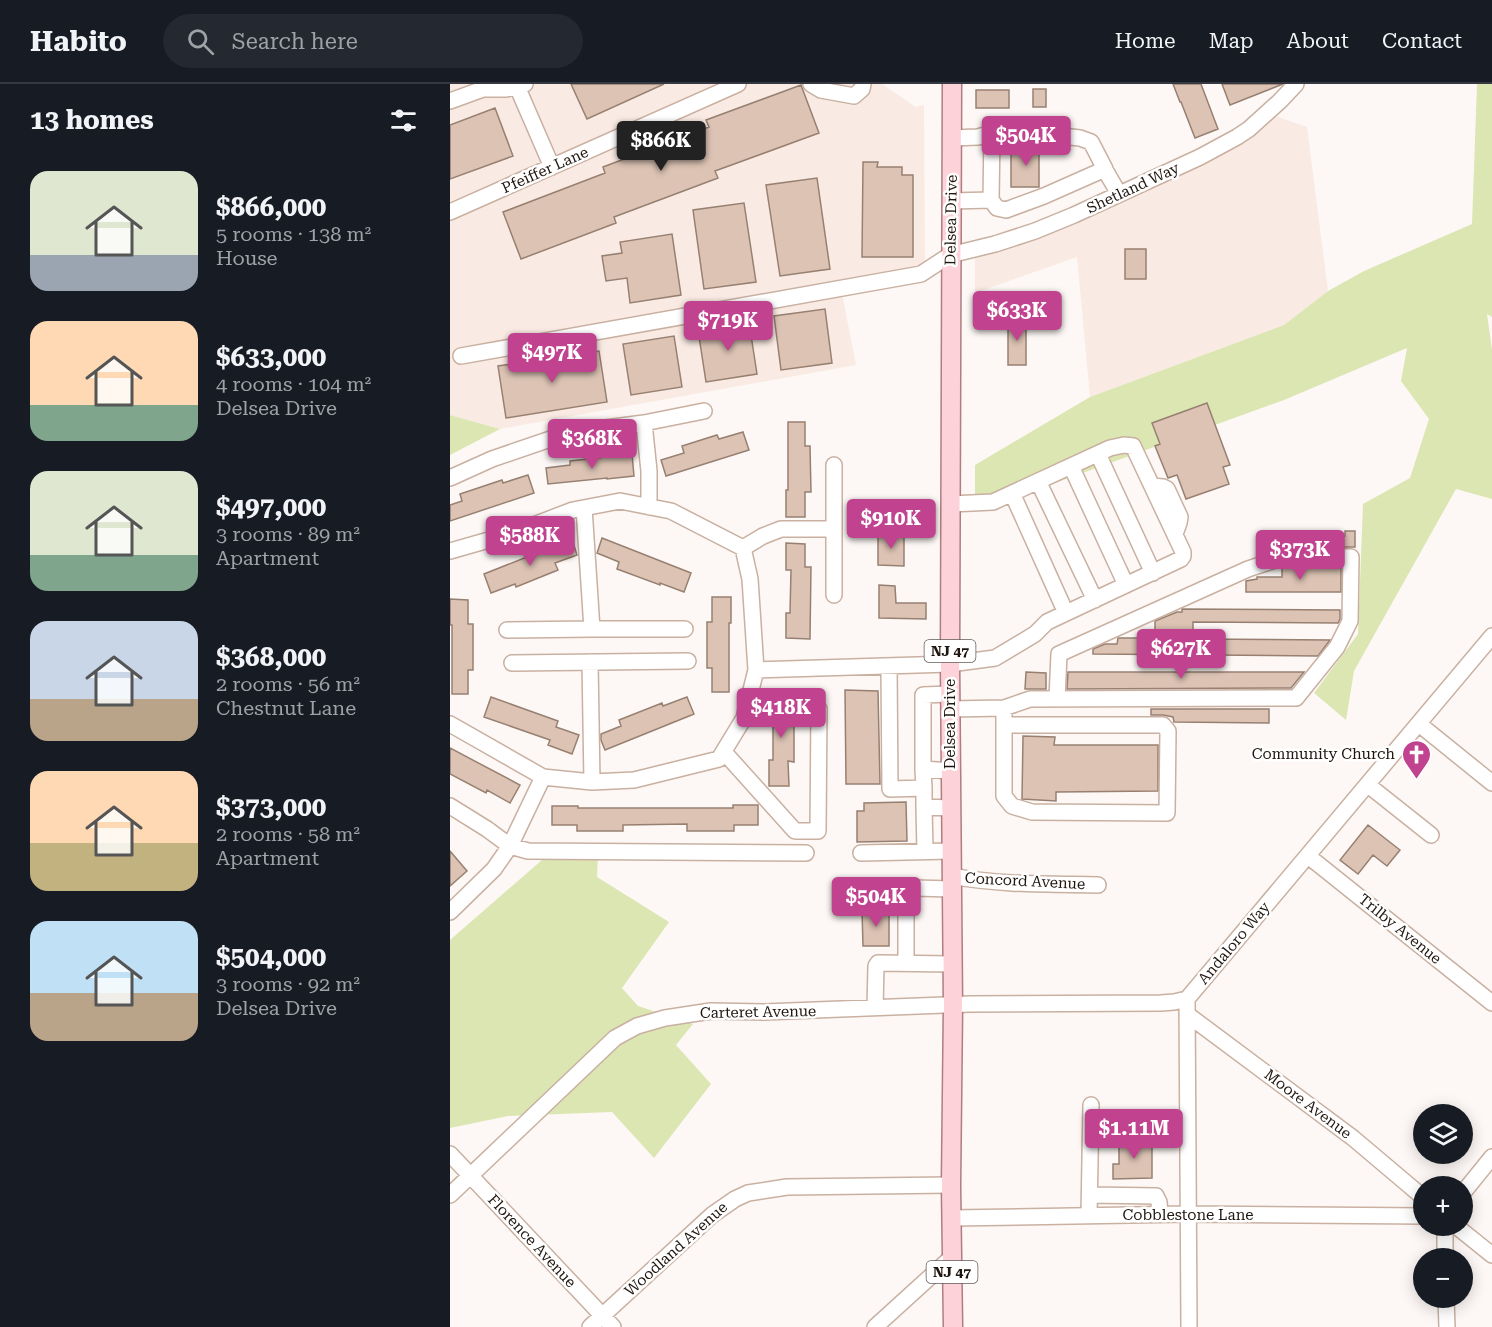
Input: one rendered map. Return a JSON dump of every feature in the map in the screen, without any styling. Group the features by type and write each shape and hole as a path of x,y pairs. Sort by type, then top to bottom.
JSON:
{"main road":[{"name":"Delsea Drive","path":"952,84 950,701 953,1327"}],"street":[{"name":"Pfeiffer Lane","path":"450,212 738,84"},
{"path":"812,84 821,90 854,96 862,89 863,84"},
{"name":"Shetland Way","path":"461,356 921,274 950,255 1022,236 1074,215 1200,157 1237,137 1259,120 1296,84"},
{"path":"450,101 483,89 506,89 519,85 552,166"},
{"path":"952,138 1024,132 1080,138 1091,142 1119,194"},
{"path":"992,133 991,200 997,208 1006,210 1044,196 1104,168"},
{"path":"951,201 991,200"},
{"path":"450,478 492,459 568,433 644,423 704,411"},
{"path":"644,423 649,471 649,507"},
{"path":"756,670 950,664 995,658 1035,634 1047,622 1153,573 1183,556 1133,446 1110,448 993,502 951,504"},
{"path":"1098,454 1153,573"},
{"path":"834,465 834,595"},
{"path":"1071,466 1126,585"},
{"path":"1038,481 1095,600"},
{"path":"1012,493 1066,613"},
{"path":"450,551 510,534 573,510 621,501 671,511 743,548"},
{"path":"584,508 592,628"},
{"path":"743,548 781,529 834,529"},
{"path":"450,724 543,777 592,782 634,780 720,759 744,718 756,670 750,579 743,548"},
{"path":"925,851 923,694 950,701 1004,708 1030,699 1057,699 1296,698 1337,648 1350,621 1352,556 1284,557 1248,569 1059,654 1057,699"},
{"path":"507,630 685,629"},
{"name":"Andaloro Way","path":"1189,1327 1187,999 1492,636"},
{"path":"512,663 688,661"},
{"path":"590,662 592,782"},
{"path":"889,666 890,789 924,788"},
{"path":"1004,708 1004,725 1004,796 1012,806 1032,812 1167,813 1168,731 1163,725 1004,725"},
{"path":"795,831 818,831 819,709"},
{"path":"1419,724 1492,783"},
{"path":"450,806 510,846 528,851 800,853 795,831 724,752"},
{"path":"923,769 951,771"},
{"path":"450,912 499,862 510,846 543,777"},
{"path":"1368,784 1431,835"},
{"path":"924,807 951,808"},
{"path":"861,853 951,851"},
{"name":"Trilby Avenue","path":"1308,856 1492,1003"},
{"name":"Concord Avenue","path":"906,963 906,893 915,888 981,882 1098,885"},
{"path":"875,1008 878,963 952,964"},
{"path":"953,1006 1161,1003 1187,999"},
{"name":"Carteret Avenue","path":"450,1195 615,1038 637,1026 665,1018 711,1011 764,1012 953,1006"},
{"name":"Moore Avenue","path":"1188,1015 1353,1138 1413,1189"},
{"path":"1089,1215 1091,1104"},
{"name":"Florence Avenue","path":"450,1154 613,1327"},
{"path":"1473,1180 1492,1157"},
{"name":"Woodland Avenue","path":"590,1327 712,1215 748,1193 787,1187 951,1185"},
{"path":"1090,1195 1156,1196 1160,1214"},
{"name":"Cobblestone Lane","path":"952,1218 1160,1214 1413,1216"},
{"path":"1468,1236 1492,1255"},
{"path":"878,1326 952,1257"},
{"path":"1446,1308 1447,1327"}],"shaded area":[{"path":"450,84 882,84 916,107 924,105 925,273 841,288 856,365 500,429 450,415"},
{"path":"1270,114 1307,127 1328,291 1284,325 1090,397 1077,257 975,293 975,247 1180,169"}],"green space":[{"path":"1477,84 1492,84 1492,317 1487,314 1492,350 1492,499 1456,489 1354,671 1346,720 1314,693 1358,634 1363,504 1410,478 1429,419 1401,381 1407,348 1284,400 975,512 975,465 1090,397 1284,325 1328,291 1364,271 1472,224"},
{"path":"450,415 500,429 450,455"},
{"path":"598,854 597,877 669,922 622,988 638,1006 693,1024 676,1045 711,1084 654,1158 612,1112 508,1116 450,1128 450,940 542,860"}],"building":[{"path":"571,84 664,84 587,119"},
{"path":"1173,84 1201,84 1218,129 1195,138"},
{"path":"1222,84 1283,84 1230,105"},
{"path":"801,85 819,133 715,171 718,178 614,217 616,223 521,259 503,212 605,173 603,167 709,127 706,120"},
{"path":"1033,89 1046,89 1046,107 1033,107"},
{"path":"976,90 1009,90 1009,108 976,108"},
{"path":"495,108 513,156 450,179 450,125"},
{"path":"1025,142 1039,143 1039,187 1011,187 1011,152 1025,152"},
{"path":"863,162 878,162 877,167 902,167 902,175 913,175 913,257 862,257"},
{"path":"817,178 830,269 780,276 766,185"},
{"path":"744,203 756,282 704,289 693,210"},
{"path":"672,234 681,295 630,303 627,278 606,281 602,256 622,253 620,242"},
{"path":"1125,249 1146,249 1146,279 1125,279"},
{"path":"825,309 832,363 781,370 774,316"},
{"path":"1008,318 1026,319 1026,365 1008,365"},
{"path":"749,322 757,374 706,382 698,330"},
{"path":"674,336 682,387 631,395 623,344"},
{"path":"599,351 607,402 506,418 498,366"},
{"path":"1207,403 1230,465 1223,467 1229,484 1186,499 1177,475 1168,478 1155,446 1160,444 1152,423"},
{"path":"788,422 805,422 805,446 810,446 811,492 805,492 805,517 786,517"},
{"path":"743,432 749,450 666,476 661,460 684,453 682,446 717,435 719,439"},
{"path":"632,454 634,476 548,484 546,468 570,465 570,461"},
{"path":"528,475 534,493 450,521 450,505 462,501 460,494 502,480 503,483"},
{"path":"1345,531 1355,531 1355,547 1335,547 1335,536 1345,536"},
{"path":"878,534 904,534 904,566 878,565"},
{"path":"602,538 691,573 684,592 617,569 619,562 597,553"},
{"path":"572,539 577,555 555,563 558,570 516,587 515,584 491,593 484,574"},
{"path":"786,543 805,544 805,567 811,567 810,639 786,638 786,613 790,613 791,570 786,570"},
{"path":"1341,567 1341,592 1246,592 1246,581 1257,579 1257,577 1282,577 1282,568"},
{"path":"879,585 895,586 896,603 926,603 926,619 879,618"},
{"path":"712,597 731,597 729,692 712,692 712,668 707,668 707,622 712,622"},
{"path":"450,599 468,600 468,624 473,624 473,670 468,670 468,694 452,694"},
{"path":"1182,609 1340,610 1340,619 1338,623 1193,622 1193,639 1330,640 1318,656 1093,654 1093,649 1105,644 1117,644 1118,638 1155,638 1155,621 1182,612"},
{"path":"1026,672 1046,673 1046,689 1025,689"},
{"path":"1068,672 1304,672 1291,688 1067,689"},
{"path":"845,690 878,691 880,784 846,784"},
{"path":"769,691 789,693 788,716 794,717 794,762 788,761 789,786 769,786 769,760 773,760 773,716 769,716"},
{"path":"491,697 558,721 556,727 579,735 572,754 548,745 550,740 484,717"},
{"path":"687,697 694,714 605,750 601,734 621,726 619,720 662,703 663,706"},
{"path":"1151,709 1269,709 1269,723 1174,722 1173,717 1151,715"},
{"path":"1023,736 1055,737 1054,745 1158,745 1158,791 1056,792 1056,801 1022,799"},
{"path":"450,748 520,785 510,803 450,774"},
{"path":"906,802 907,841 857,842 857,811 864,811 864,803"},
{"path":"733,805 758,805 758,825 734,825 734,831 687,831 687,824 623,825 623,831 577,831 577,825 552,825 552,806 733,808"},
{"path":"1368,825 1400,850 1387,866 1373,855 1358,874 1340,860"},
{"path":"450,851 467,871 450,886"},
{"path":"862,910 889,910 889,946 863,946"},
{"path":"1127,1136 1142,1136 1142,1143 1152,1143 1152,1178 1113,1179 1113,1164 1119,1164 1119,1143 1127,1143"}],"place":[{"name":"Community Church","path":"1416,780"}]}
